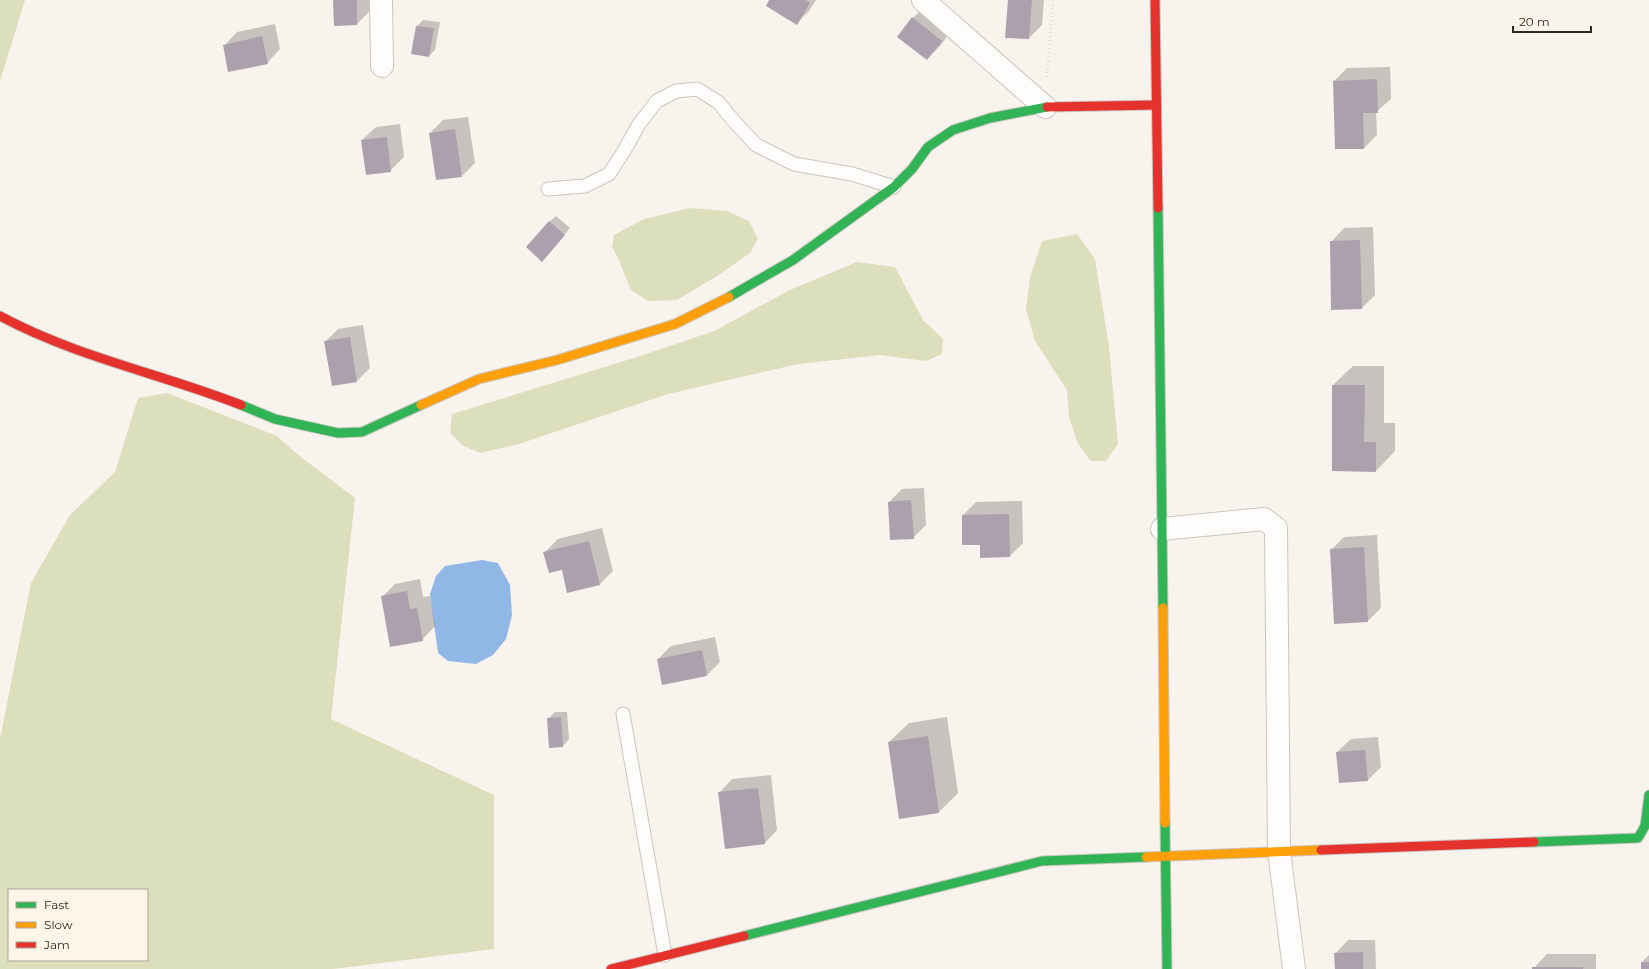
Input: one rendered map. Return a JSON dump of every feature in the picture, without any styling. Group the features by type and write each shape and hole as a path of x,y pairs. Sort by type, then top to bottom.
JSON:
{"street":[{"path":"381,0 382,66"},
{"path":"923,0 1045,107"},
{"path":"1155,0 1167,969"},
{"path":"0,316 28,331 94,356 210,393 275,419 338,433 362,432 479,379 557,360 675,324 736,293 793,260 894,187 912,169 928,147 953,130 990,118 1045,107 1156,105"},
{"path":"1162,528 1264,519 1276,528 1279,851 1294,969"},
{"path":"611,969 1042,861 1166,855 1638,838 1645,826 1649,795"}],"lane":[{"path":"548,189 585,186 608,174 640,124 658,101 676,91 697,89 718,102 732,120 756,145 794,164 852,174 894,187"},
{"path":"623,714 665,956"}],"path":[{"path":"1045,107 1053,0"}],"green space":[{"path":"0,0 25,0 0,81"},
{"path":"690,208 727,211 749,221 758,239 750,253 717,276 677,300 648,301 631,290 612,247 614,235 644,219"},
{"path":"1077,234 1095,259 1109,347 1118,444 1106,461 1091,461 1078,444 1069,417 1067,390 1035,341 1026,309 1030,277 1042,241"},
{"path":"857,262 895,267 923,320 943,339 942,354 926,361 880,355 798,364 668,394 519,444 480,453 462,445 450,433 452,414 637,357 714,331 790,290"},
{"path":"167,393 277,436 297,454 355,498 331,719 494,795 494,949 333,969 0,969 0,739 31,583 70,515 115,472 138,398"}],"water":[{"path":"482,560 498,563 510,585 512,615 506,639 493,655 476,664 448,661 438,653 430,594 436,576 445,566"}],"building":[{"path":"333,0 357,0 357,25 334,26"},
{"path":"769,0 805,0 810,3 797,25 766,6"},
{"path":"1008,0 1032,0 1029,39 1005,38"},
{"path":"912,17 942,41 927,60 897,37"},
{"path":"416,26 434,28 429,57 411,54"},
{"path":"262,36 268,64 228,72 223,45"},
{"path":"1377,79 1378,113 1363,113 1364,149 1335,149 1333,81"},
{"path":"455,129 462,177 436,180 429,133"},
{"path":"387,137 391,172 366,175 361,140"},
{"path":"549,221 565,235 542,262 526,247"},
{"path":"1360,240 1362,309 1331,310 1330,241"},
{"path":"350,337 357,382 332,386 324,341"},
{"path":"1332,385 1365,385 1364,442 1376,442 1376,472 1332,471"},
{"path":"911,500 914,539 890,540 888,502"},
{"path":"1009,514 1010,557 980,558 980,545 962,545 962,515"},
{"path":"589,541 600,585 567,593 562,570 549,573 543,552"},
{"path":"1364,547 1368,622 1334,624 1330,549"},
{"path":"407,591 410,609 417,608 423,641 390,647 381,596"},
{"path":"702,650 707,676 662,685 657,659"},
{"path":"561,717 563,747 549,748 547,718"},
{"path":"928,736 939,813 899,819 888,742"},
{"path":"1365,750 1368,781 1339,783 1336,752"},
{"path":"758,788 765,844 725,849 718,792"},
{"path":"1363,952 1363,969 1335,969 1334,953"},
{"path":"1641,962 1649,962 1649,969 1641,969"},
{"path":"1532,967 1583,967 1583,969 1532,969"}],"traffic: fast":[{"path":"729,297 793,260 894,187 912,169 928,147 953,130 990,118 1047,107"},
{"path":"1158,208 1163,608"},
{"path":"241,405 275,419 338,433 362,432 421,405"},
{"path":"1534,842 1638,838 1645,826 1649,795"},
{"path":"1165,823 1167,969"},
{"path":"744,936 1042,861 1146,857"}],"traffic: slow":[{"path":"421,405 479,379 557,360 675,324 729,297"},
{"path":"1163,608 1165,823"},
{"path":"1146,857 1321,850"}],"traffic: jam":[{"path":"1155,0 1158,208"},
{"path":"1047,107 1156,105"},
{"path":"0,316 59,343 241,405"},
{"path":"1321,850 1534,842"},
{"path":"611,969 744,936"}]}
